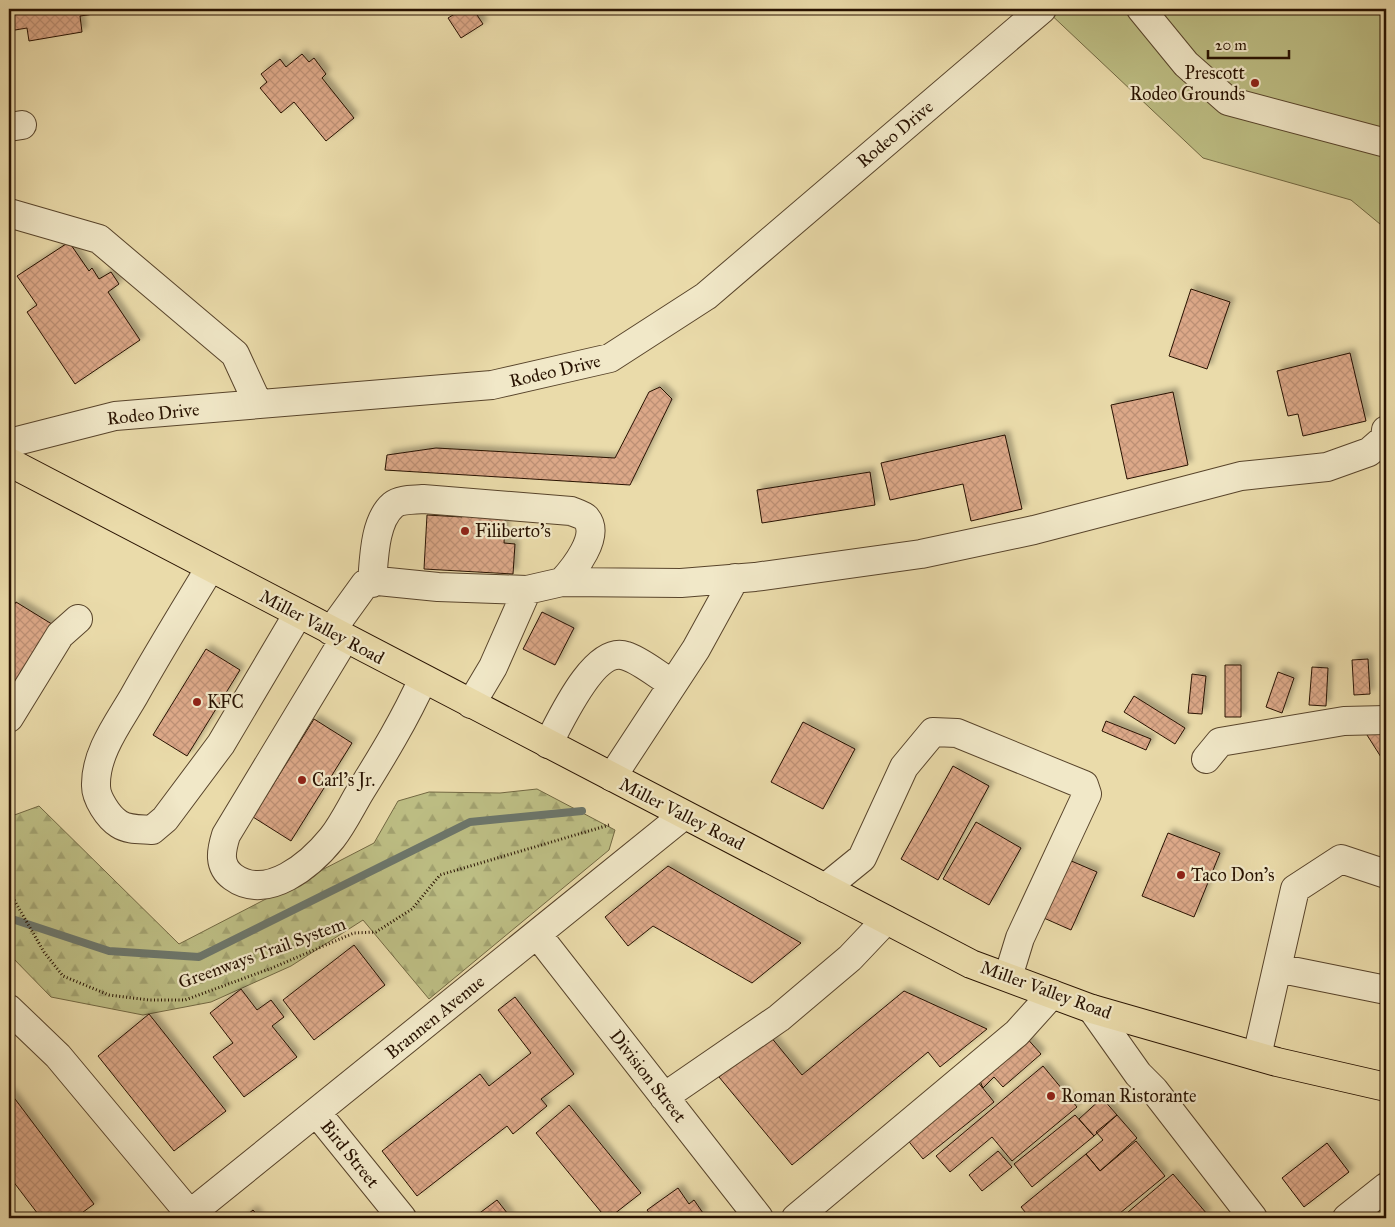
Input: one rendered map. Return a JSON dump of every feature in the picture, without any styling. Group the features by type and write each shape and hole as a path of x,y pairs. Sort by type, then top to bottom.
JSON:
{"main road":[{"name":"Miller Valley Road","path":"9,462 971,964 1092,1009 1256,1056 1382,1080"}],"street":[{"name":"Rodeo Drive","path":"9,443 115,416 492,385 610,358 706,296 1042,9"},
{"path":"1141,9 1186,64 1228,101 1386,144"},
{"path":"9,213 99,239 235,354 258,404"},
{"path":"423,679 405,720 332,838 301,868 287,878 260,885 242,884 229,874 221,861 221,851 226,836 338,635 364,584 528,590 562,582 681,583 735,578 921,554 1034,530 1242,476 1327,467 1369,452 1385,438 1386,430"},
{"path":"372,583 378,530 392,505 404,500 423,499 572,511 585,518 590,528 587,546 580,560 562,582"},
{"path":"210,568 147,672 112,734 99,763 96,787 103,807 118,824 152,830 165,819 221,744 298,614"},
{"path":"612,777 696,649 735,578"},
{"path":"471,704 493,667 528,590"},
{"path":"9,718 60,635 78,619"},
{"path":"548,744 577,691 596,666 611,656 625,655 673,684"},
{"path":"1206,759 1220,742 1344,721 1386,720"},
{"path":"825,888 862,858 904,767 933,732 957,733 1084,785 1087,794 1020,938 1008,978"},
{"name":"Brannen Avenue","path":"188,1216 684,815"},
{"path":"1256,1056 1295,889 1341,859 1386,874"},
{"path":"664,1097 779,1018 850,958 886,920"},
{"name":"Division Street","path":"537,934 760,1218"},
{"path":"1277,968 1386,990"},
{"path":"796,1218 1017,1033 1052,994"},
{"path":"1092,1009 1138,1074 1154,1090 1253,1218"},
{"path":"9,1010 58,1056 188,1216"},
{"name":"Bird Street","path":"317,1113 402,1218"},
{"path":"1347,1218 1386,1187"}],"path":[{"name":"Greenways Trail System","path":"9,891 44,952 63,976 109,995 149,1000 185,1000 272,968 354,933 376,932 412,909 440,876 609,825"}],"green space":[{"name":"Prescott Rodeo Grounds","path":"1045,9 1386,9 1386,229 1351,200 1203,158"},
{"path":"537,789 615,830 609,850 429,999 363,920 291,966 211,1002 143,1015 51,997 9,954 9,817 39,806 179,944 374,843 398,801 429,792 500,793"}],"building":[{"path":"9,9 115,9 115,11 80,16 82,32 29,41 27,28 9,31"},
{"path":"463,9 473,9 483,24 461,38 448,18"},
{"path":"302,54 309,62 314,58 326,74 322,78 354,118 326,141 294,102 281,113 260,88 267,82 261,74 280,59 286,67"},
{"path":"69,242 89,271 92,268 99,279 111,272 119,284 108,292 140,340 75,384 27,312 37,305 17,276"},
{"path":"1191,289 1230,302 1207,369 1169,356"},
{"path":"1350,353 1366,421 1303,436 1298,414 1288,416 1277,371"},
{"path":"660,387 672,399 630,485 385,470 387,455 436,448 615,458 649,392"},
{"path":"1173,392 1188,465 1127,479 1111,405"},
{"path":"1005,435 1022,509 971,521 963,484 890,500 881,463"},
{"path":"870,472 875,505 762,523 757,490"},
{"name":"Filiberto's","path":"463,509 487,511 486,518 505,519 504,543 515,544 513,574 424,569 427,515 462,517"},
{"path":"16,602 55,626 9,702 9,613"},
{"path":"542,612 574,628 555,665 523,649"},
{"name":"KFC","path":"206,649 240,670 187,756 153,735"},
{"path":"1386,658 1386,680 1382,659"},
{"path":"1368,659 1370,694 1354,695 1352,660"},
{"path":"1225,665 1241,665 1241,717 1225,717"},
{"path":"1312,667 1328,668 1326,706 1309,705"},
{"path":"1278,672 1294,678 1282,713 1266,707"},
{"path":"1192,674 1206,676 1202,714 1188,713"},
{"path":"1134,696 1185,728 1175,744 1124,712"},
{"name":"Carl's Jr.","path":"314,719 352,743 291,841 253,817"},
{"path":"1106,721 1151,739 1146,750 1102,731"},
{"path":"803,722 855,749 823,809 771,782"},
{"path":"1380,727 1386,728 1386,765 1367,735"},
{"path":"953,766 989,786 938,880 901,859"},
{"path":"976,822 1021,848 989,905 943,879"},
{"name":"Taco Don's","path":"1168,833 1220,853 1194,917 1142,896"},
{"path":"1062,857 1097,872 1071,930 1037,915"},
{"path":"668,866 801,943 752,983 653,926 628,946 605,917"},
{"path":"354,945 385,985 314,1040 283,1000"},
{"path":"241,989 257,1010 271,1000 284,1017 272,1026 297,1057 244,1097 213,1057 233,1043 210,1013"},
{"path":"904,991 987,1029 940,1067 928,1052 792,1165 719,1077 770,1036 802,1075"},
{"path":"515,997 574,1074 541,1099 547,1106 513,1134 507,1126 417,1196 382,1151 480,1074 489,1086 531,1053 498,1010"},
{"path":"149,1014 226,1111 174,1151 98,1056"},
{"path":"1024,1035 1041,1054 1003,1087 994,1077 983,1088 978,1076"},
{"path":"1043,1066 1077,1107 1012,1161 992,1137 950,1172 936,1156"},
{"path":"973,1076 994,1102 923,1159 902,1133"},
{"path":"9,1091 94,1204 75,1218 41,1218 9,1176"},
{"path":"1102,1098 1117,1115 1094,1136 1079,1119"},
{"path":"569,1105 641,1193 609,1218 606,1218 536,1133"},
{"path":"1075,1115 1094,1136 1032,1187 1014,1164"},
{"path":"1117,1115 1137,1138 1100,1171 1086,1154 1103,1140 1096,1132"},
{"path":"1136,1141 1165,1176 1114,1218 1030,1218 1021,1207 1086,1154 1100,1171"},
{"path":"1327,1143 1349,1172 1304,1207 1282,1178"},
{"path":"998,1151 1012,1167 982,1191 969,1175"},
{"path":"1173,1174 1207,1214 1202,1218 1121,1218"},
{"path":"678,1188 689,1204 694,1200 703,1213 699,1216 701,1218 650,1218 652,1217 647,1210"},
{"path":"497,1200 511,1218 473,1218"},
{"path":"253,1210 260,1218 243,1218"}],"waterway":[{"path":"9,918 109,951 199,957 470,822 582,811"}],"place":[{"name":"Prescott Rodeo Grounds","path":"1255,83"},
{"name":"Filiberto's","path":"465,531"},
{"name":"KFC","path":"197,702"},
{"name":"Carl's Jr.","path":"302,780"},
{"name":"Taco Don's","path":"1181,875"},
{"name":"Roman Ristorante","path":"1051,1096"}]}
